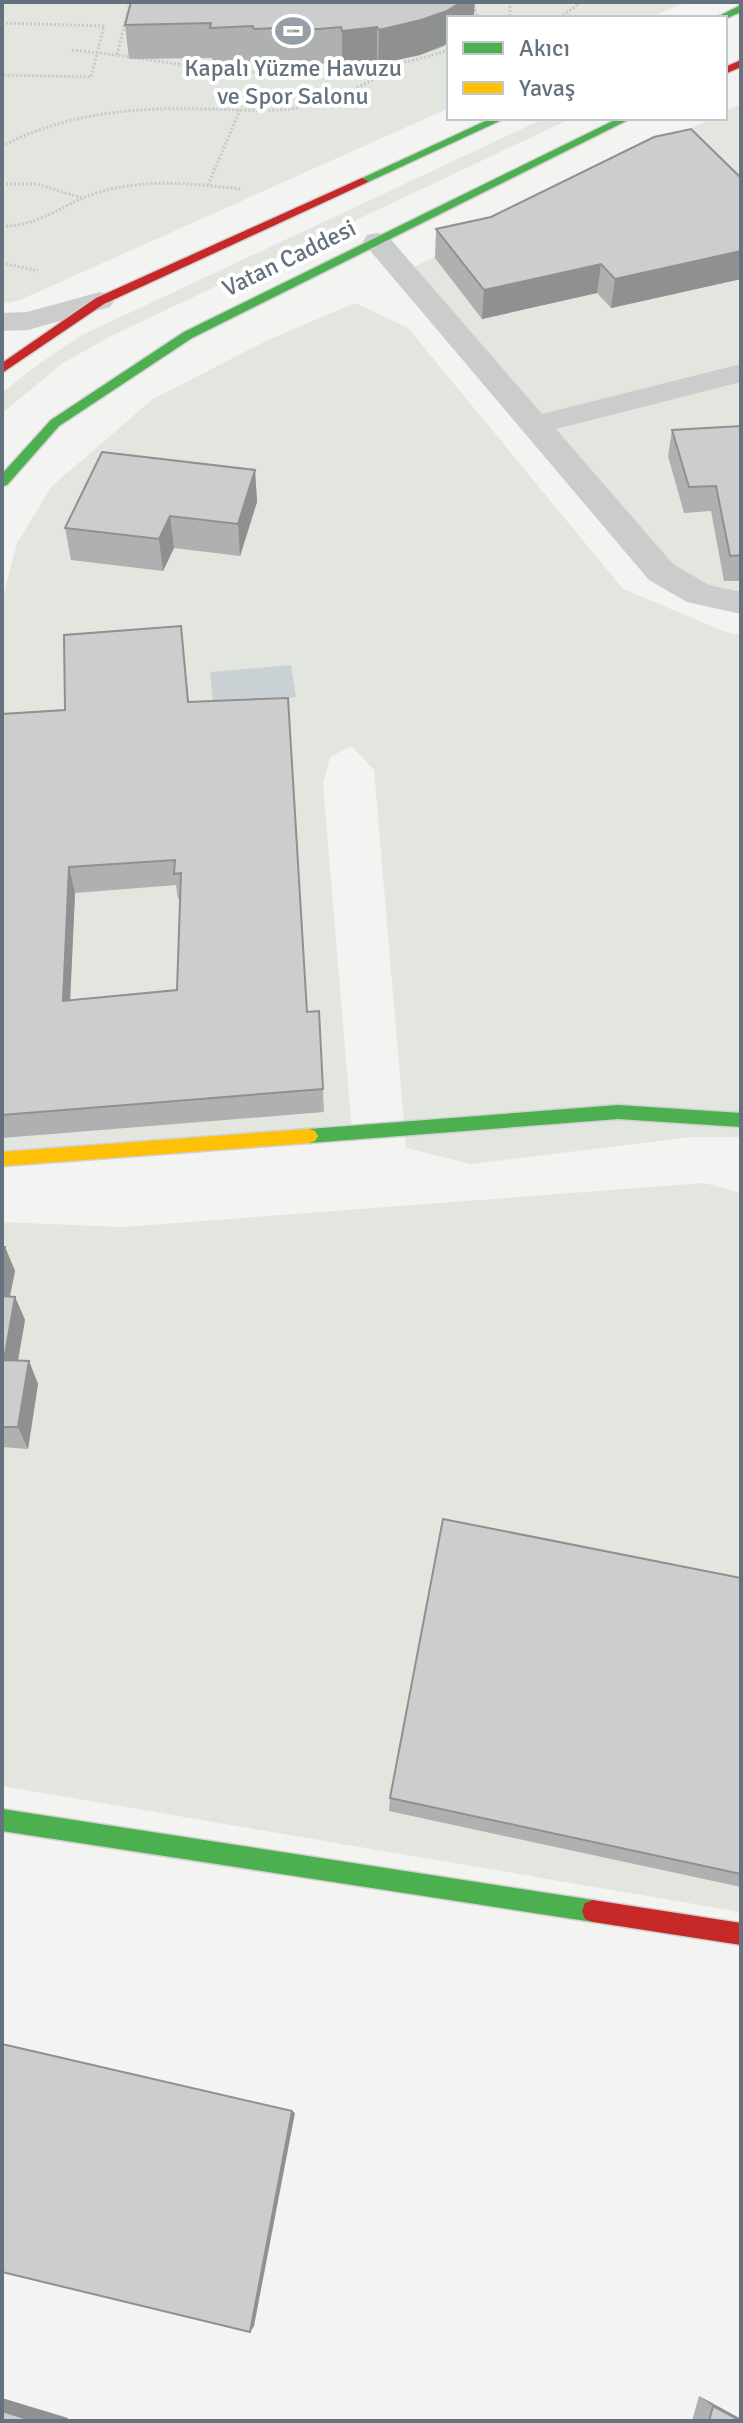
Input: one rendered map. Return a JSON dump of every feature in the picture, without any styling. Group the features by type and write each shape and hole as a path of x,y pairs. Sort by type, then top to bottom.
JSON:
{"street":[{"name":"Vatan Caddesi","path":"2,369 100,301 497,120"},
{"name":"Vatan Caddesi","path":"2,482 55,423 188,335 623,120"},
{"path":"377,241 661,572 699,594 741,603"},
{"path":"2,322 28,321 100,301"},
{"path":"535,425 741,373"},
{"path":"2,1159 618,1112 741,1120"},
{"path":"2,1820 741,1934"}],"path":[{"path":"117,55 130,2"},
{"path":"563,16 581,2"},
{"path":"2,23 104,26 91,77 2,75"},
{"path":"72,50 228,73 298,74 369,71 418,62 447,51"},
{"path":"2,146 22,135 78,117 160,109 240,110 309,106 360,86 393,67"},
{"path":"208,185 240,110"},
{"path":"2,184 37,184 82,198"},
{"path":"2,226 37,224 82,198 116,187 208,185 250,190"}],"shaded area":[{"path":"2,2 685,2 654,16 447,16 447,109 20,300 2,304"},
{"path":"741,104 741,603 699,594 404,272 708,120 727,120 727,111"},
{"path":"541,120 568,120 111,336 63,363 2,413 2,393 82,335"},
{"path":"355,303 408,328 623,589 726,632 741,635 741,1137 691,1137 471,1164 406,1148 374,770 351,746 330,757 323,785 352,1132 2,1159 2,601 17,543 52,486 153,399 268,340"},
{"path":"291,665 296,697 213,704 210,672"},
{"path":"704,1183 741,1193 741,1912 2,1786 2,1222 123,1227"}],"building":[{"path":"131,2 461,2 447,11 421,20 379,30 377,27 342,31 341,27 295,31 295,27 210,28 211,23 125,25"},
{"path":"691,129 741,178 741,251 615,279 601,264 484,290 436,229 491,217 654,137"},
{"path":"741,426 741,555 730,556 716,486 689,487 672,430"},
{"path":"102,452 255,470 238,524 170,516 159,539 65,528"},
{"path":"181,626 188,702 288,698 307,1012 319,1011 323,1089 2,1115 2,714 65,710 64,635","holes":["175,860 174,874 181,873 177,990 63,1001 69,867"]},
{"path":"2,1296 15,1297 4,1360 29,1361 18,1427 2,1427"},
{"path":"443,1519 741,1578 741,1874 390,1798"},
{"path":"2,2044 292,2111 250,2332 2,2272"},
{"path":"713,2406 741,2421 709,2421"},
{"path":"2,2411 34,2421 2,2421"}],"traffic: fast":[{"path":"724,16 741,8"},
{"path":"362,181 497,120"},
{"path":"2,482 55,423 188,335 623,120"},
{"path":"309,1136 618,1112 741,1120"},
{"path":"2,1820 593,1911"}],"traffic: slow":[{"path":"2,1159 309,1136"}],"traffic: jam":[{"path":"727,70 741,63"},
{"path":"2,369 100,301 362,181"},
{"path":"593,1911 741,1934"}],"place":[{"name":"Kapalı Yüzme Havuzu ve Spor Salonu","path":"293,31"}]}
